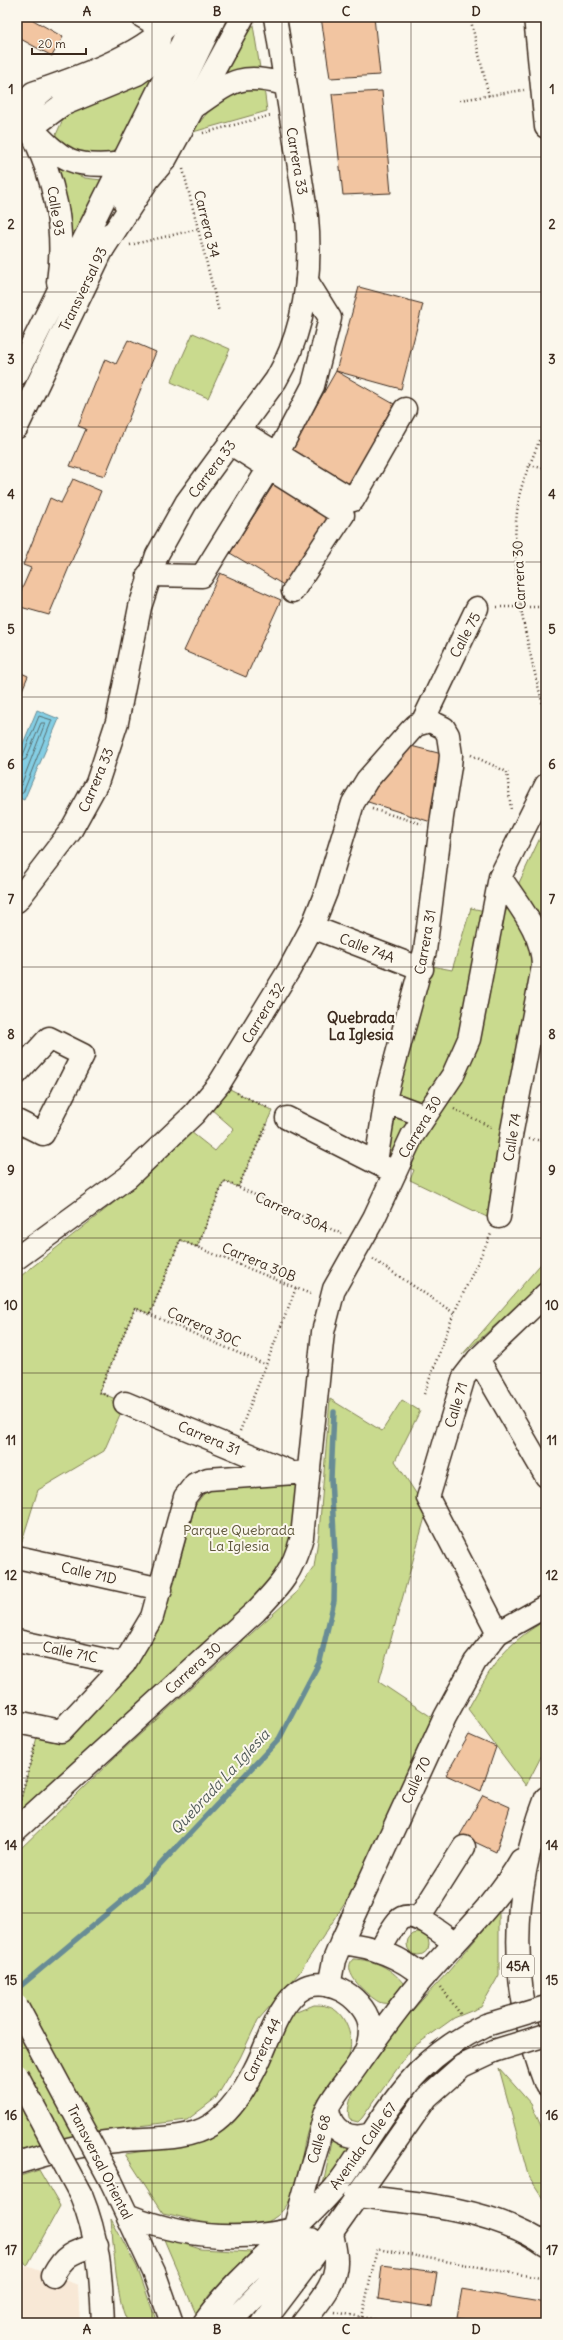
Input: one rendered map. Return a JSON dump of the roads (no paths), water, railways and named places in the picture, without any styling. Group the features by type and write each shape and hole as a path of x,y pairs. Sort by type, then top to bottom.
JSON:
{"main road":[{"path":"143,17 150,21 160,34 158,45 148,66 136,74 23,122 52,150 63,158 76,163 104,165 135,153 215,17"},
{"path":"17,98 47,88 132,52 160,34 174,17"},
{"path":"135,153 195,17"},
{"path":"101,252 148,180 165,160 243,17"},
{"name":"Carrera 33","path":"17,901 70,832 97,783 117,722 140,607 148,575 169,530 186,503 235,437 284,365 299,324 308,281 309,245 307,217 288,110 275,17"},
{"path":"535,17 546,127"},
{"path":"194,108 227,84 236,80 258,78 284,84"},
{"name":"Calle 93","path":"47,88 32,99 23,122 48,168 61,224 60,268 55,298"},
{"name":"Transversal 93","path":"17,427 101,252 135,153"},
{"name":"Transversal 93","path":"17,374 55,298 135,153"},
{"path":"148,575 202,576 274,460 313,386 330,318 308,281"},
{"path":"235,437 274,460 353,500 405,409"},
{"path":"274,460 343,515 293,591"},
{"name":"Calle 75","path":"429,723 477,608"},
{"name":"Carrera 31","path":"385,1167 385,1101 422,968 450,766 450,745 444,728 429,723"},
{"name":"Carrera 32","path":"17,1258 128,1178 194,1114 219,1084 289,970 312,926 326,892 353,803 367,780 416,726 429,723"},
{"name":"Carrera 30","path":"17,1829 250,1616 282,1583 296,1561 302,1537 301,1472 323,1332 330,1302 334,1290 374,1218 385,1167 412,1136 453,1075 469,1039 500,877 546,785"},
{"name":"Calle 74","path":"499,1217 511,1136 543,957 537,934 500,877"},
{"name":"Calle 74A","path":"312,926 422,968"},
{"path":"17,1073 49,1038 83,1055 43,1134 17,1121"},
{"path":"385,1101 430,1108"},
{"path":"280,1114 385,1167"},
{"name":"Calle 71","path":"498,1633 428,1498 464,1377 478,1359 546,1294"},
{"path":"478,1359 546,1476"},
{"name":"Carrera 31","path":"126,1403 233,1448 301,1472"},
{"path":"17,1722 61,1731 124,1664 152,1617 185,1498 195,1484 208,1479 301,1472"},
{"name":"Calle 71D","path":"17,1556 159,1595"},
{"name":"Calle 70","path":"329,1986 334,1960 341,1943 445,1717 475,1662 498,1633 546,1606"},
{"name":"Calle 71C","path":"17,1641 124,1664"},
{"name":"45A","path":"546,1798 530,1845 519,1902 518,1963 527,2027 546,2084"},
{"name":"Calle 68","path":"294,2229 328,2108 388,2021 432,1981 455,1943 507,1885 530,1845"},
{"path":"419,1918 464,1847"},
{"path":"380,1950 399,1920 405,1916 419,1918 455,1943"},
{"path":"341,1943 365,1946 380,1950 408,1964 432,1981"},
{"name":"Carrera 44","path":"17,2163 80,2146 186,2135 205,2128 227,2111 241,2093 255,2070 279,2013 287,2002 306,1987 329,1986 349,1995 364,2011 369,2022 369,2033 363,2057"},
{"name":"Transversal Oriental","path":"17,2006 111,2181 154,2272 171,2317"},
{"name":"Avenida Calle 67","path":"204,2323 236,2283 332,2191 412,2078 434,2055 450,2043 486,2025 546,2007"},
{"name":"Avenida Calle 67","path":"263,2323 332,2232 355,2196 417,2110 437,2086 462,2066 494,2051 546,2035"},
{"path":"17,2075 81,2195 97,2245 103,2323"},
{"path":"328,2108 330,2120 343,2134 355,2137 371,2134"},
{"path":"230,2323 355,2196 468,2212 506,2225 546,2245"},
{"path":"127,2215 169,2230 204,2236 259,2236 294,2229"},
{"path":"309,2316 330,2285 335,2273 336,2260 332,2232"},
{"path":"53,2276 60,2262 68,2255 97,2245"},
{"path":"101,2292 119,2323"}],"water":[{"path":"37,710 59,719 24,800 17,797 17,758"}],"waterway":[{"name":"Quebrada La Iglesia","path":"17,1989 142,1884 279,1739 320,1661 334,1601 335,1554 331,1478 334,1412"}],"district":[{"name":"Quebrada La Iglesia","path":"361,1026"}],"park label":[{"name":"Parque Quebrada La Iglesia","path":"239,1538"}]}
